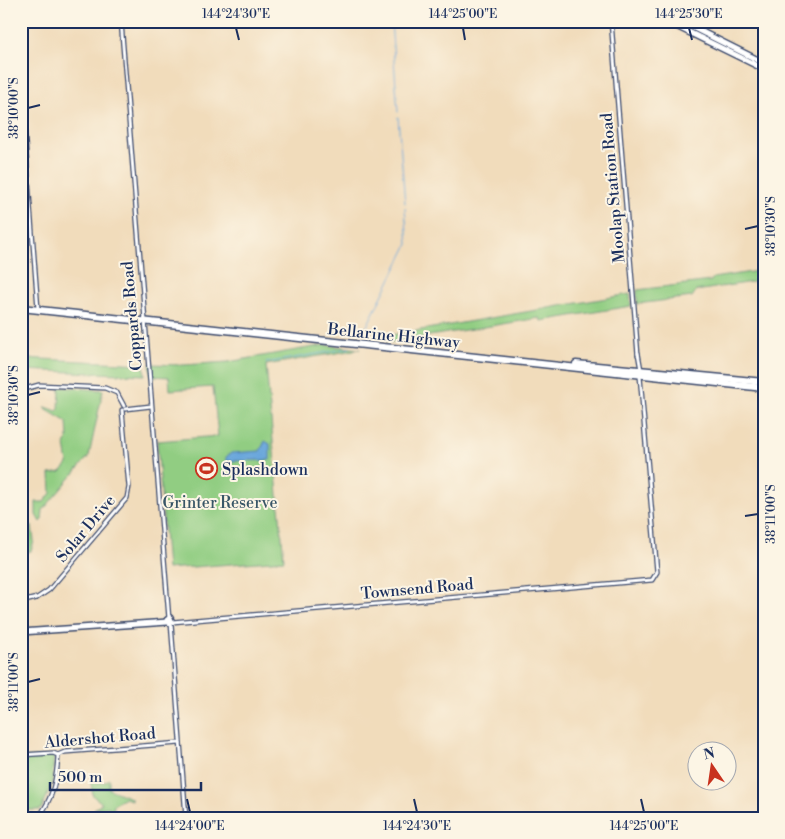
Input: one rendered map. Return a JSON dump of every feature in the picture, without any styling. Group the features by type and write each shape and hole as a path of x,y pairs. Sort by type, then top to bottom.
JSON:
{"highway":[{"name":"Bellarine Highway","path":"21,306 349,342 628,369 640,366 764,388"},
{"name":"Bellarine Highway","path":"349,342 640,366 764,382"}],"main road":[{"path":"666,21 764,69"},
{"path":"680,21 764,63"},
{"name":"Townsend Road","path":"21,632 170,621"}],"street":[{"name":"Coppards Road","path":"121,21 186,818"},
{"name":"Moolap Station Road","path":"611,21 656,578"},
{"path":"21,71 38,308"},
{"path":"21,390 39,385 105,388 114,391 124,408 151,406"},
{"name":"Solar Drive","path":"21,602 37,598 49,590 125,501 129,487 123,416 124,408"},
{"name":"Townsend Road","path":"170,621 656,578"},
{"name":"Aldershot Road","path":"21,755 52,753 58,755 63,752 180,743"},
{"path":"38,818 46,807 54,787 58,755"}],"green space":[{"path":"764,270 764,280 696,291 692,297 637,304 637,290 711,281 713,278"},
{"path":"630,294 631,306 541,321 540,318 387,342 386,336"},
{"name":"Grinter Reserve","path":"325,345 360,349 266,365 284,560 167,569 157,441 218,436 213,387 170,390 169,377 151,376 150,364 183,365 228,362"},
{"path":"21,358 144,364 145,375 21,370"},
{"path":"60,387 103,390 89,456 43,510 40,522 36,515 36,502 44,502 51,493 50,474 61,472 68,464 65,445 68,438 67,422 45,409 46,407 57,411 59,409"},
{"path":"21,521 32,526 34,541 31,551 21,554"},
{"path":"54,756 52,784 42,808 40,810 21,810 21,758"},
{"path":"90,777 95,783 105,782 109,778 109,789 131,798 131,800 125,798 114,804 113,815 109,807 94,809 102,803 93,796"}],"water":[{"path":"265,441 270,444 270,460 226,461 226,457 231,453 260,451"}],"waterway":[{"path":"391,21 398,112"},
{"path":"398,117 405,203"},
{"path":"364,332 408,244 405,208"},
{"path":"266,363 350,348"}],"place":[{"name":"Splashdown","path":"206,469"}]}
